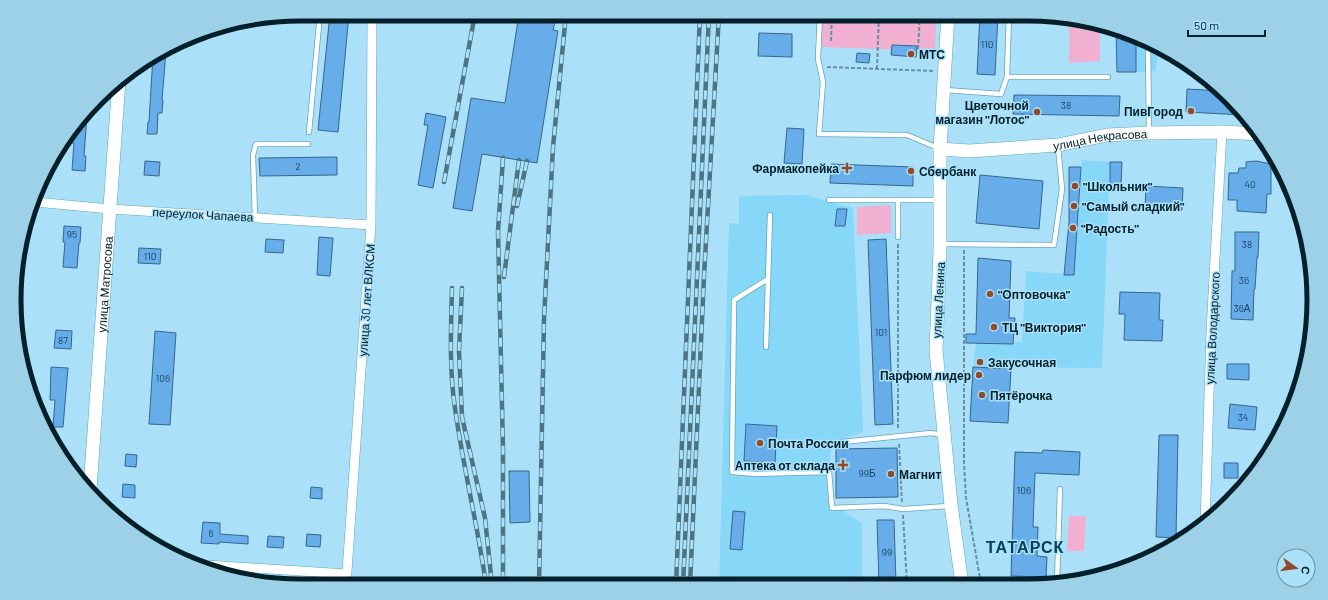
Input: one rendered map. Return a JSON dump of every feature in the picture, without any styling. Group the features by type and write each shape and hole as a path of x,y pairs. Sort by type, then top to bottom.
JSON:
{"street":[{"name":"улица 30 лет ВЛКСМ","path":"347,579 371,224 372,21"},
{"name":"улица Ленина","path":"948,21 940,149 940,244 936,350 951,505 961,579"},
{"name":"улица Матросова","path":"90,484 118,88"},
{"name":"улица Некрасова","path":"940,149 969,151 1058,146 1107,135 1222,132 1252,134"},
{"name":"улица Володарского","path":"1204,516 1211,331 1222,132"},
{"name":"переулок Чапаева","path":"39,202 110,209 371,224"},
{"path":"216,566 347,574"}],"lane":[{"path":"309,132 319,21"},
{"path":"820,21 818,59 823,82 819,134 907,135 940,149"},
{"path":"943,90 1001,94 1007,76 1009,21"},
{"path":"1148,49 1149,133"},
{"path":"1007,76 1108,77"},
{"path":"255,218 253,155 256,144 308,144"},
{"path":"940,244 1054,245 1062,189 1058,146"},
{"path":"830,200 940,200"},
{"path":"898,200 898,237"},
{"path":"766,347 770,215"},
{"path":"768,279 734,300 732,472 756,474 829,472 832,508 884,506 903,509 951,505"},
{"path":"842,442 931,433 944,435"},
{"path":"1057,577 1060,488"}],"path":[{"path":"831,41 832,21"},
{"path":"878,69 879,21"},
{"path":"918,49 920,21"},
{"path":"820,67 945,71"},
{"path":"898,237 898,436 908,579"},
{"path":"964,244 964,463 966,498 980,579"}],"shaded area":[{"path":"823,21 936,21 935,51 822,47"},
{"path":"1069,24 1100,31 1100,61 1069,63"},
{"path":"1136,42 1159,54 1155,71 1136,72"},
{"path":"1082,160 1110,162 1102,368 973,367 976,343 1022,342 1026,271 1074,275"},
{"path":"805,195 853,208 863,432 831,443 828,502 862,523 862,579 719,579 729,223 739,224 739,196"},
{"path":"891,205 891,233 857,235 857,207"},
{"path":"1069,516 1086,516 1084,551 1067,551"}],"building":[{"path":"329,21 348,21 338,132 318,130"},
{"path":"518,21 555,21 553,30 558,31 537,163 482,154 472,211 453,208 471,98 505,103"},
{"path":"980,21 998,21 995,75 977,74"},
{"path":"759,33 792,34 792,57 758,56"},
{"path":"1116,35 1136,42 1136,72 1117,72"},
{"path":"892,45 917,46 916,57 891,55"},
{"path":"857,53 870,54 869,63 856,62"},
{"path":"166,55 162,113 158,113 157,134 147,134 153,63"},
{"path":"1187,89 1212,90 1237,115 1186,112"},
{"path":"1014,95 1120,96 1119,116 1013,114"},
{"path":"426,113 446,117 433,188 418,185 428,125 424,125"},
{"path":"87,120 84,156 86,156 85,171 72,170 74,143 71,143"},
{"path":"787,128 804,129 802,164 784,163"},
{"path":"337,157 337,175 260,176 259,158"},
{"path":"145,161 160,162 159,176 144,175"},
{"path":"1256,161 1271,164 1271,194 1267,194 1266,213 1237,211 1237,200 1228,200 1229,173 1238,173 1239,168 1246,168 1246,162"},
{"path":"1110,162 1122,162 1121,185 1110,184"},
{"path":"831,164 913,167 913,186 830,183"},
{"path":"1069,167 1081,167 1074,275 1064,275 1069,222"},
{"path":"980,175 1043,181 1039,229 976,223"},
{"path":"1146,186 1183,188 1182,210 1145,208"},
{"path":"837,209 847,209 845,226 835,226"},
{"path":"64,226 81,227 77,268 63,267 65,242 63,242"},
{"path":"1235,232 1259,232 1253,320 1231,319 1232,271 1235,271"},
{"path":"319,237 333,238 330,276 317,275"},
{"path":"266,239 284,240 283,253 265,252"},
{"path":"886,239 893,424 875,425 868,240"},
{"path":"139,248 161,249 160,264 138,263"},
{"path":"978,258 1011,261 1009,318 1015,318 1013,344 966,343 966,334 976,334"},
{"path":"1120,292 1160,293 1159,320 1163,320 1162,341 1124,340 1125,314 1119,314"},
{"path":"56,330 72,331 71,349 54,348"},
{"path":"155,331 176,333 170,425 149,424"},
{"path":"1227,364 1249,364 1249,380 1227,379"},
{"path":"51,367 68,368 63,427 53,427 55,400 50,400"},
{"path":"973,367 1011,369 1008,423 970,421"},
{"path":"1230,404 1257,407 1255,430 1228,428"},
{"path":"746,424 777,426 775,463 744,461"},
{"path":"1159,435 1178,435 1176,537 1174,538 1156,537"},
{"path":"897,448 898,497 836,498 836,449"},
{"path":"1043,450 1080,452 1079,475 1035,473 1033,527 1038,527 1037,556 1047,557 1046,577 1011,576 1015,452 1042,453"},
{"path":"126,454 137,455 136,467 125,466"},
{"path":"1224,463 1238,463 1238,478 1224,478"},
{"path":"509,471 529,471 530,522 510,523"},
{"path":"123,484 135,485 135,498 122,497"},
{"path":"311,487 322,488 322,499 310,498"},
{"path":"733,511 745,512 742,550 730,549"},
{"path":"877,520 894,520 896,579 879,579"},
{"path":"203,522 220,523 220,534 248,536 248,544 219,542 219,544 201,543"},
{"path":"307,534 321,535 320,547 306,546"},
{"path":"268,536 284,537 283,548 267,547"}],"railway":[{"path":"444,182 474,21"},
{"path":"539,579 544,319 553,147 565,21"},
{"path":"676,579 700,21"},
{"path":"683,579 709,21"},
{"path":"690,579 704,276 719,21"},
{"path":"503,158 498,231 503,449 503,579"},
{"path":"504,277 519,160"},
{"path":"517,206 527,161"},
{"path":"452,288 451,348 453,393 458,430 485,579"},
{"path":"462,288 459,351 462,417 485,518 491,579"}],"place":[{"name":"МТС","path":"911,54"},
{"name":"ПивГород","path":"1191,111"},
{"name":"Цветочной магазин \"Лотос\"","path":"1037,112"},
{"name":"Фармакопейка","path":"847,168"},
{"name":"Сбербанк","path":"911,171"},
{"name":"\"Школьник\"","path":"1075,186"},
{"name":"\"Самый сладкий\"","path":"1074,206"},
{"name":"\"Радость\"","path":"1073,228"},
{"name":"\"Оптовочка\"","path":"990,294"},
{"name":"ТЦ \"Виктория\"","path":"994,327"},
{"name":"Закусочная","path":"980,362"},
{"name":"Парфюм лидер","path":"979,375"},
{"name":"Пятёрочка","path":"982,395"},
{"name":"Почта России","path":"760,443"},
{"name":"Аптека от склада","path":"843,465"},
{"name":"Магнит","path":"891,474"}],"district":[{"name":"ТАТАРСК","path":"1025,546"}]}
